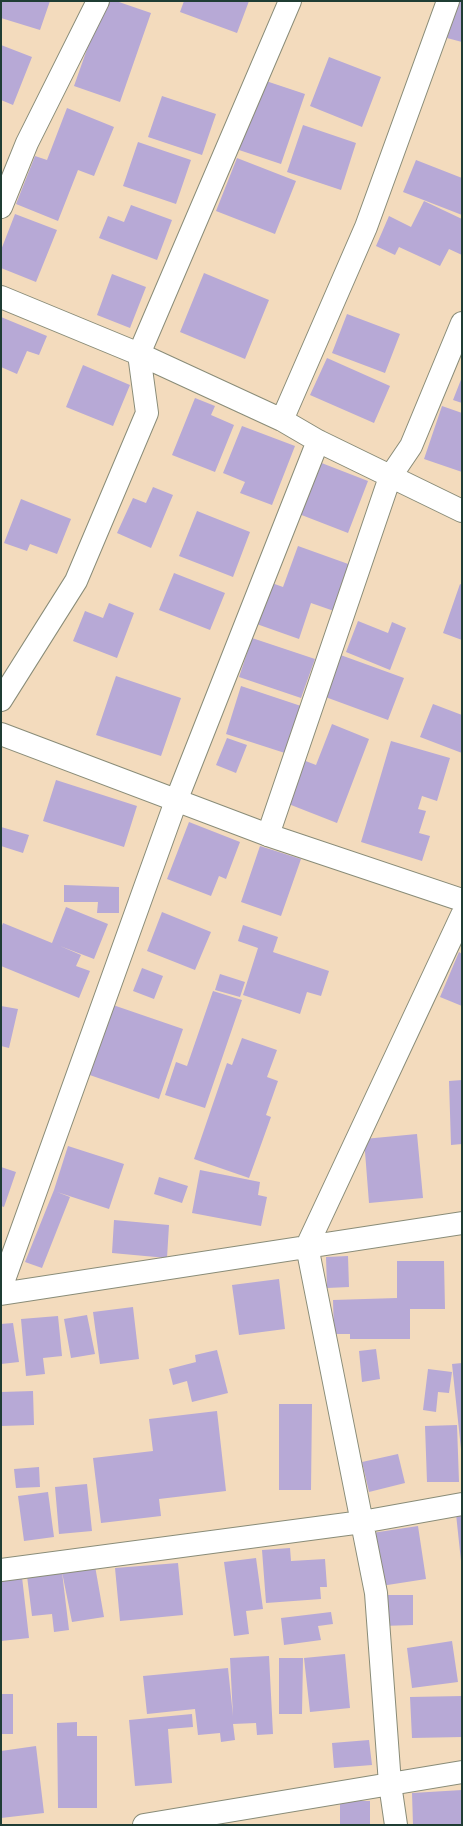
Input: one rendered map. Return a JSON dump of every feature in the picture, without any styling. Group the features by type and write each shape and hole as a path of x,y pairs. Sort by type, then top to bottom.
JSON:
{"street":[{"path":"1,207 27,143 98,1"},
{"path":"1,700 76,581 147,413 139,354 290,1"},
{"path":"282,420 366,227 448,1"},
{"path":"1,297 139,354 282,420 318,441 462,511"},
{"path":"268,835 390,477 411,446 462,324"},
{"path":"1,1288 176,801 318,441"},
{"path":"1,734 268,835 462,900"},
{"path":"396,1825 390,1784 376,1593 307,1246 462,915"},
{"path":"1,1294 307,1246 462,1224"},
{"path":"1,1570 362,1522 462,1504"},
{"path":"144,1825 462,1772"}],"building":[{"path":"1,1 50,1 40,30 1,18"},
{"path":"104,1 116,1 151,13 120,102 74,86"},
{"path":"184,1 249,1 237,33 180,12"},
{"path":"452,1 462,1 462,42 447,38 456,12"},
{"path":"1,45 32,57 13,105 1,100"},
{"path":"329,57 381,77 362,127 310,106"},
{"path":"263,80 305,94 281,164 239,150"},
{"path":"162,96 216,114 202,155 148,137"},
{"path":"67,108 114,127 94,176 78,170 58,221 16,204 35,156 47,160"},
{"path":"303,125 356,143 341,190 287,172"},
{"path":"138,142 191,160 176,204 123,186"},
{"path":"237,158 296,181 275,234 216,211"},
{"path":"416,160 462,178 462,215 403,192"},
{"path":"424,201 462,219 462,255 449,249 440,266 399,247 395,255 376,246 389,216 411,227"},
{"path":"131,205 172,220 157,260 99,238 108,216 124,222"},
{"path":"15,214 57,230 36,282 1,268 1,250"},
{"path":"204,273 269,300 245,359 180,332"},
{"path":"112,274 146,287 130,328 97,315"},
{"path":"347,314 400,334 385,373 332,353"},
{"path":"1,317 47,336 39,355 27,351 17,374 1,367"},
{"path":"327,358 390,386 374,423 310,395"},
{"path":"83,365 130,385 113,426 66,407"},
{"path":"462,377 462,403 453,400"},
{"path":"195,398 215,406 211,415 234,425 215,472 172,455"},
{"path":"442,406 462,413 462,472 424,459"},
{"path":"242,426 295,446 272,505 240,493 245,482 223,473"},
{"path":"319,462 368,481 348,533 299,514"},
{"path":"153,487 173,495 151,548 117,533 133,498 146,503"},
{"path":"21,499 71,519 57,554 30,544 27,551 4,543"},
{"path":"197,511 250,532 233,577 179,556"},
{"path":"298,546 351,565 334,611 311,603 299,639 251,622 266,581 283,587"},
{"path":"174,573 225,593 210,630 159,610"},
{"path":"460,584 462,585 462,640 443,633"},
{"path":"109,603 134,613 117,658 73,641 85,611 103,618"},
{"path":"358,621 388,633 392,622 406,628 390,670 346,652"},
{"path":"252,638 315,659 301,698 239,677"},
{"path":"335,653 404,678 388,720 320,695"},
{"path":"116,676 181,698 161,756 96,735"},
{"path":"241,686 304,707 288,754 226,734"},
{"path":"433,704 462,715 462,753 420,737"},
{"path":"332,724 369,739 337,823 286,803 303,760 316,765"},
{"path":"227,738 247,745 236,773 216,765"},
{"path":"391,741 450,758 437,801 422,796 418,809 426,811 419,833 430,836 422,861 361,842"},
{"path":"56,780 137,806 124,847 43,821"},
{"path":"189,822 240,842 226,879 219,876 211,896 167,879"},
{"path":"1,827 29,835 23,853 1,846"},
{"path":"260,846 301,859 281,916 241,902"},
{"path":"64,885 119,887 119,913 97,913 98,902 64,902"},
{"path":"66,907 108,924 94,959 60,946 81,955 76,966 90,971 79,998 1,966 1,928 3,923 52,943"},
{"path":"162,912 211,932 195,970 147,951"},
{"path":"243,925 278,937 273,952 329,971 321,996 307,992 300,1014 243,995 258,948 238,941"},
{"path":"459,952 462,954 462,1006 440,997"},
{"path":"142,968 163,976 154,999 133,991"},
{"path":"220,974 245,982 240,997 215,990"},
{"path":"213,991 242,1000 205,1108 165,1095 176,1062 187,1066"},
{"path":"113,1005 183,1029 159,1099 81,1072"},
{"path":"1,1006 18,1009 9,1048 1,1046"},
{"path":"242,1038 277,1050 267,1077 278,1081 266,1115 271,1117 249,1178 194,1159 227,1063 232,1065"},
{"path":"462,1080 462,1144 451,1145 449,1081"},
{"path":"417,1134 423,1198 369,1203 364,1139"},
{"path":"68,1146 124,1164 109,1209 57,1192 70,1197 42,1268 25,1262 54,1190"},
{"path":"1,1167 16,1172 4,1207 1,1206"},
{"path":"200,1170 260,1182 258,1195 267,1197 261,1226 192,1213"},
{"path":"159,1177 188,1186 182,1203 154,1194"},
{"path":"114,1220 169,1225 167,1258 112,1253"},
{"path":"348,1256 349,1287 327,1288 326,1257"},
{"path":"397,1261 444,1261 445,1309 410,1309 410,1339 350,1339 350,1334 334,1334 333,1300 397,1298"},
{"path":"279,1279 285,1329 239,1335 232,1285"},
{"path":"133,1307 139,1359 100,1364 93,1312"},
{"path":"87,1315 95,1354 71,1358 64,1319"},
{"path":"58,1316 62,1356 43,1358 45,1374 26,1376 21,1319"},
{"path":"13,1323 19,1362 1,1364 1,1324"},
{"path":"376,1349 380,1379 362,1382 359,1351"},
{"path":"217,1350 228,1393 192,1402 187,1381 173,1385 169,1369 196,1362 195,1355"},
{"path":"462,1363 462,1449 461,1449 452,1364"},
{"path":"428,1369 452,1372 449,1393 438,1392 436,1412 423,1410"},
{"path":"33,1391 34,1425 1,1426 1,1392"},
{"path":"279,1404 312,1404 311,1490 279,1490"},
{"path":"217,1411 226,1491 159,1499 161,1516 101,1523 93,1458 153,1451 149,1419"},
{"path":"457,1425 459,1482 427,1482 425,1426"},
{"path":"398,1454 405,1483 369,1492 362,1462"},
{"path":"39,1467 40,1487 16,1488 14,1469"},
{"path":"87,1484 92,1531 59,1534 55,1487"},
{"path":"48,1492 54,1537 24,1541 18,1496"},
{"path":"456,1514 462,1514 462,1561 461,1561"},
{"path":"418,1526 426,1579 381,1586 372,1533"},
{"path":"290,1548 291,1561 325,1559 327,1587 320,1587 321,1599 266,1603 262,1550"},
{"path":"256,1558 263,1609 246,1611 249,1634 234,1636 224,1562"},
{"path":"178,1563 183,1615 120,1621 115,1568"},
{"path":"95,1566 104,1617 72,1622 62,1572"},
{"path":"62,1572 69,1630 54,1632 52,1614 32,1616 27,1576"},
{"path":"22,1577 29,1638 1,1641 1,1580"},
{"path":"382,1595 413,1595 413,1625 382,1626"},
{"path":"331,1612 333,1624 318,1626 321,1640 284,1645 281,1618"},
{"path":"452,1641 458,1682 412,1688 407,1648"},
{"path":"345,1654 350,1708 310,1712 304,1658"},
{"path":"269,1656 273,1734 257,1735 256,1723 233,1724 235,1740 221,1742 220,1733 198,1735 195,1709 147,1714 143,1676 228,1668 233,1716 230,1658"},
{"path":"279,1658 303,1658 302,1714 279,1714"},
{"path":"1,1694 13,1694 13,1734 1,1734"},
{"path":"461,1696 462,1737 412,1738 410,1697"},
{"path":"192,1714 193,1727 168,1729 172,1783 135,1786 129,1720"},
{"path":"77,1722 77,1736 97,1736 97,1808 58,1808 57,1723"},
{"path":"369,1740 372,1765 334,1768 332,1743"},
{"path":"36,1746 44,1813 1,1818 1,1751"},
{"path":"462,1790 462,1825 413,1825 412,1793"},
{"path":"340,1801 370,1801 370,1825 340,1825"}]}
